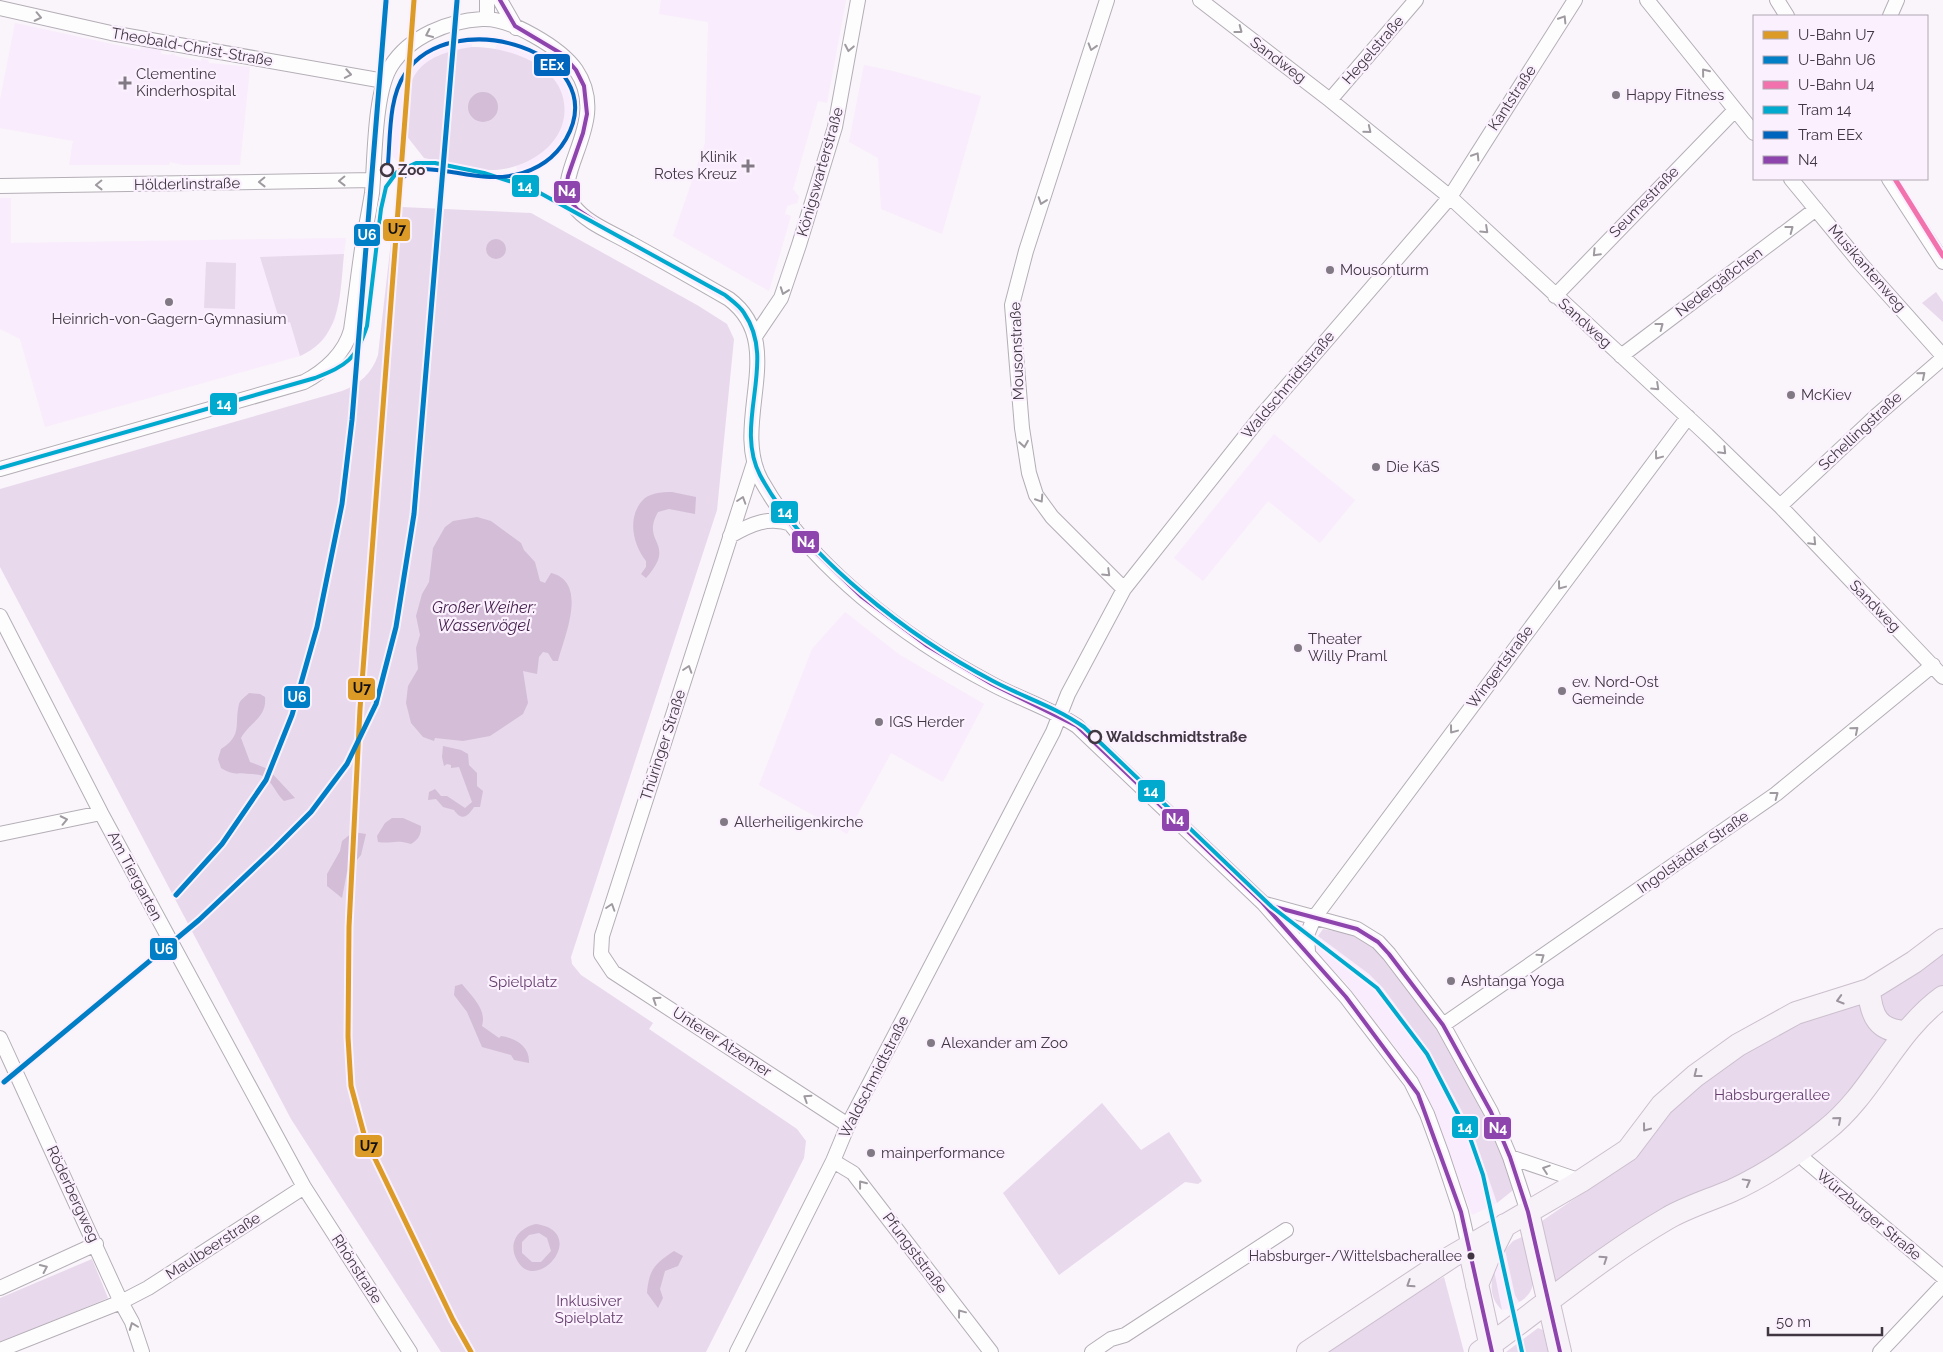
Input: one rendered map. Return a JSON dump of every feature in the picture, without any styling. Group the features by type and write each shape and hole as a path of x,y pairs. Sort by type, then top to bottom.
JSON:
{"main road":[{"path":"1308,1352 1468,1247 1582,1181 1628,1150 1662,1105 1694,1076 1738,1045 1796,1013 1869,990 1914,962 1943,940"},
{"path":"1869,990 1870,1005 1875,1018 1892,1032 1906,1032"},
{"path":"1487,1350 1593,1266 1671,1216 1732,1190 1799,1150 1826,1131 1856,1103 1906,1032 1943,997"},
{"path":"1528,1212 1560,1352"},
{"path":"1477,1285 1505,1225"},
{"path":"1468,1247 1482,1307 1487,1350"},
{"path":"1482,1307 1505,1319 1522,1321"}],"street":[{"path":"486,19 487,0"},
{"path":"500,0 509,18 519,30"},
{"name":"Königswarterstraße","path":"756,335 781,298 802,236 835,127 858,0"},
{"name":"Mousonstraße","path":"1107,0 1026,251 1012,305 1022,428 1029,473 1036,495 1052,517 1124,589"},
{"name":"Sandweg","path":"1200,0 1330,100 1450,197 1688,417 1780,506 1943,677"},
{"name":"Hegelstraße","path":"1330,100 1416,0"},
{"name":"Kantstraße","path":"1450,197 1575,0"},
{"path":"1646,0 1753,132"},
{"path":"1777,0 1786,15"},
{"path":"1890,15 1897,0"},
{"name":"Theobald-Christ-Straße","path":"0,8 111,33 384,81"},
{"path":"0,469 304,382 329,364 343,347 350,334 373,180 384,81 392,64 424,35 468,21 486,19 498,21 519,30"},
{"name":"Thüringer Straße","path":"519,30 546,43 564,56 580,76 585,90 588,106 587,123 567,187 570,200 583,215 729,299 745,313 756,335 758,360 750,440 754,463 602,936 601,954"},
{"name":"Seumestraße","path":"1555,296 1735,110"},
{"name":"Hölderlinstraße","path":"0,186 373,180"},
{"name":"Musikantenweg","path":"1792,180 1943,357"},
{"path":"1890,180 1943,262"},
{"name":"Waldschmidtstraße","path":"737,1352 833,1161 848,1124 1053,732 1068,694 1124,589 1262,415 1450,197"},
{"name":"Nedergäßchen","path":"1621,356 1816,209"},
{"name":"Schellingstraße","path":"1780,506 1876,416 1943,357"},
{"name":"Wingertstraße","path":"1314,918 1688,417"},
{"path":"754,463 764,485 792,524 820,556 867,600 929,647 992,684 1060,715 1082,731 1264,904 1308,952 1346,997 1418,1094 1461,1212 1468,1247"},
{"path":"730,536 764,521 777,520 792,524"},
{"name":"Am Tiergarten","path":"0,616 101,813 304,1187"},
{"name":"Ingolstädter Straße","path":"1444,1025 1776,794 1933,665"},
{"path":"0,834 101,813"},
{"path":"1264,904 1352,927 1378,942 1444,1025 1491,1112 1510,1157 1528,1212"},
{"path":"1308,952 1307,935 1314,918"},
{"name":"Unterer Atzemer","path":"601,954 613,972 848,1124"},
{"name":"Röderbergweg","path":"0,1038 96,1244 120,1302 132,1322 142,1352"},
{"name":"Würzburger Straße","path":"1799,1150 1806,1161 1943,1277"},
{"path":"1510,1157 1582,1181"},
{"name":"Pfungststraße","path":"833,1161 853,1173 991,1352"},
{"name":"Maulbeerstraße","path":"0,1350 120,1302 148,1288 304,1187"},
{"name":"Rhönstraße","path":"304,1187 410,1352"},
{"path":"1094,1351 1110,1339 1124,1335 1286,1230"},
{"path":"0,1288 96,1244"},
{"path":"1880,1352 1943,1284"}],"shaded area":[{"name":"Klinik Rotes Kreuz","path":"661,0 846,0 827,103 818,101 793,189 799,197 797,203 787,206 785,214 791,216 769,291 673,236 705,143 708,22 659,14"},
{"name":"Clementine Kinderhospital","path":"15,23 140,50 141,44 162,47 161,54 170,55 173,53 176,56 201,61 201,58 208,60 209,63 250,67 240,165 183,165 170,162 169,165 69,165 73,141 0,128 0,100"},
{"path":"471,38 472,47 438,55 406,94 398,163 390,152 397,91 403,76 417,57 425,51 447,43"},
{"path":"499,40 533,52 558,70 570,91 572,103 573,116 570,129 556,153 544,164 518,175 516,166 525,163 564,115 564,104 562,94 542,69 529,60 495,49"},
{"path":"864,65 893,71 981,96 942,234 881,209 878,158 849,142"},
{"name":"Heinrich-von-Gagern-Gymnasium","path":"0,198 11,198 11,243 346,238 335,320 324,339 314,348 300,356 45,427 20,339 0,329"},
{"path":"1274,434 1355,500 1320,543 1268,501 1203,581 1174,558"},
{"name":"IGS Herder","path":"845,612 900,655 984,704 943,782 891,753 847,834 759,785 812,649"},
{"path":"1318,936 1369,974 1383,988 1430,1052 1472,1130 1497,1203 1472,1215 1430,1102 1412,1069 1345,982 1311,949"},
{"path":"1505,1250 1515,1295 1519,1302 1510,1309 1502,1310 1494,1270"}],"green space":[{"path":"472,47 511,53 537,64 548,72 562,94 565,110 562,125 556,138 546,149 519,165 489,170 424,158 402,130 407,95 411,82 418,71 426,63 438,56"},
{"path":"401,207 531,213 697,305 727,324 734,339 717,510 571,957 572,964 581,975 653,1023 649,1029 797,1129 806,1141 804,1158 706,1352 441,1352 291,1119 0,567 0,489 342,391 364,377 369,372 378,355 391,242 393,236 398,234"},
{"path":"344,254 339,299 331,326 324,338 314,348 300,356 290,322 281,325 260,257"},
{"path":"206,262 236,263 235,309 204,308"},
{"path":"1936,292 1943,302 1943,322 1922,303"},
{"path":"1323,929 1351,934 1381,952 1439,1029 1487,1115 1517,1187 1497,1203 1472,1130 1430,1052 1383,988 1369,974 1318,936"},
{"path":"1943,953 1943,988 1903,1023 1897,1023 1878,1006 1881,991"},
{"name":"Habsburgerallee","path":"1861,1003 1893,1038 1830,1118 1764,1162 1555,1282 1539,1223 1637,1156 1683,1097 1767,1034"},
{"path":"1102,1103 1141,1150 1169,1132 1202,1181 1198,1184 1185,1182 1059,1275 1003,1193"},
{"path":"1522,1237 1527,1241 1534,1275 1531,1290 1519,1302 1515,1295 1505,1250 1513,1241"},
{"path":"92,1259 108,1298 0,1343 0,1298"},
{"path":"1494,1270 1502,1310 1495,1301 1492,1292"},
{"path":"1444,1277 1464,1352 1321,1352 1390,1306"},
{"path":"1538,1328 1543,1330 1548,1352 1506,1352"}],"water":[{"path":"483,92 494,96 498,107 494,118 483,122 472,118 468,107 472,96"},
{"path":"496,239 503,242 506,249 503,256 496,259 489,256 486,249 489,242"},
{"path":"672,492 696,497 695,514 669,509 658,512 653,531 659,550 659,557 646,578 641,574 646,567 646,561 641,555 635,539 634,515 642,501 648,496"},
{"name":"Großer Weiher: Wasservögel","path":"477,517 491,521 521,543 524,550 535,562 540,581 545,583 551,573 562,578 569,587 571,611 558,661 553,661 548,653 543,652 539,657 537,674 523,671 528,703 523,714 490,736 463,741 435,738 434,741 423,737 411,723 406,703 408,686 418,669 416,648 420,635 416,616 422,594 429,582 433,548 445,527 453,521"},
{"path":"249,693 260,694 265,697 265,704 261,715 241,738 250,762 268,769 295,798 284,801 267,779 260,775 235,773 221,768 218,759 221,749 228,744 235,734 239,704"},
{"path":"443,746 461,750 468,754 469,765 477,773 477,786 483,791 480,807 474,807 462,817 454,810 443,807 436,799 428,800 429,792 435,789 441,796 447,796 465,808 472,802 459,767 451,768 451,765 447,764 444,766 442,757"},
{"path":"392,818 403,818 421,826 418,838 411,844 378,842 377,836 385,823"},
{"path":"353,832 366,834 361,855 347,872 342,898 327,886 327,874 340,851 342,841"},
{"path":"462,984 481,1009 482,1026 499,1038 501,1036 506,1037 521,1044 527,1052 529,1063 514,1060 511,1055 482,1047 467,1012 454,995 455,986"},
{"path":"536,1224 552,1230 559,1239 559,1250 553,1260 544,1268 534,1271 523,1268 515,1256 514,1250 515,1240 518,1235 521,1231","holes":["539,1233 547,1238 551,1251 541,1262 532,1262 522,1253 522,1242 529,1235"]},
{"path":"674,1251 683,1256 678,1266 665,1271 660,1289 663,1298 658,1308 647,1293 649,1279 657,1264"}],"metro line":[{"name":"U7","path":"414,0 360,709 349,927 348,1037 351,1086 365,1138 453,1320 471,1352"},
{"name":"U6","path":"176,895 222,844 266,780 292,715 317,627 342,504 352,420 386,1"},
{"name":"U6","path":"4,1082 199,920 311,812 347,764 376,704 396,627 414,514 457,1"},
{"name":"U4","path":"1896,180 1943,256"}],"tram line":[{"name":"EEx","path":"387,174 392,109 395,96 405,74 427,53 456,42 489,40 521,47 549,61 568,82 575,108 566,139 562,146 545,162 523,173 503,177 421,169 412,171 399,180"},
{"name":"14","path":"0,468 315,378 343,365 359,347 367,326 381,209 386,187 397,172 416,163 435,163 484,173 531,188 725,295 744,313 753,332 757,352 751,435 753,455 760,475 779,506 803,536 862,593 928,642 993,681 1051,708 1084,727 1272,907 1377,988 1427,1054 1469,1135 1483,1175 1522,1352"}],"transit line":[{"name":"N4","path":"500,0 515,26 562,54 576,70 584,86 587,114 583,133 568,176 566,188 569,200 578,210 617,236 729,299 746,317 755,338 757,361 751,434 753,457 761,480 781,512 805,542 862,597 926,645 992,684 1077,726 1264,904 1357,929 1378,942 1389,954 1443,1025 1491,1112 1510,1157 1528,1212 1560,1352"},
{"name":"N4","path":"1260,900 1346,997 1418,1094 1461,1212 1492,1352"}],"place":[{"name":"Clementine Kinderhospital","path":"125,83"},
{"name":"Happy Fitness","path":"1616,95"},
{"name":"Klinik Rotes Kreuz","path":"748,166"},
{"name":"Zoo","path":"387,170"},
{"name":"Mousonturm","path":"1330,270"},
{"name":"Heinrich-von-Gagern-Gymnasium","path":"169,302"},
{"name":"McKiev","path":"1791,395"},
{"name":"Die KäS","path":"1376,467"},
{"name":"Theater Willy Praml","path":"1298,648"},
{"name":"ev. Nord-Ost Gemeinde","path":"1562,691"},
{"name":"IGS Herder","path":"879,722"},
{"name":"Waldschmidtstraße","path":"1095,737"},
{"name":"Allerheiligenkirche","path":"724,822"},
{"name":"Ashtanga Yoga","path":"1451,981"},
{"name":"Alexander am Zoo","path":"931,1043"},
{"name":"mainperformance","path":"871,1153"},
{"name":"Habsburger-/Wittelsbacherallee","path":"1471,1256"}],"park label":[{"name":"Spielplatz","path":"523,982"},
{"name":"Inklusiver Spielplatz","path":"589,1310"}]}
